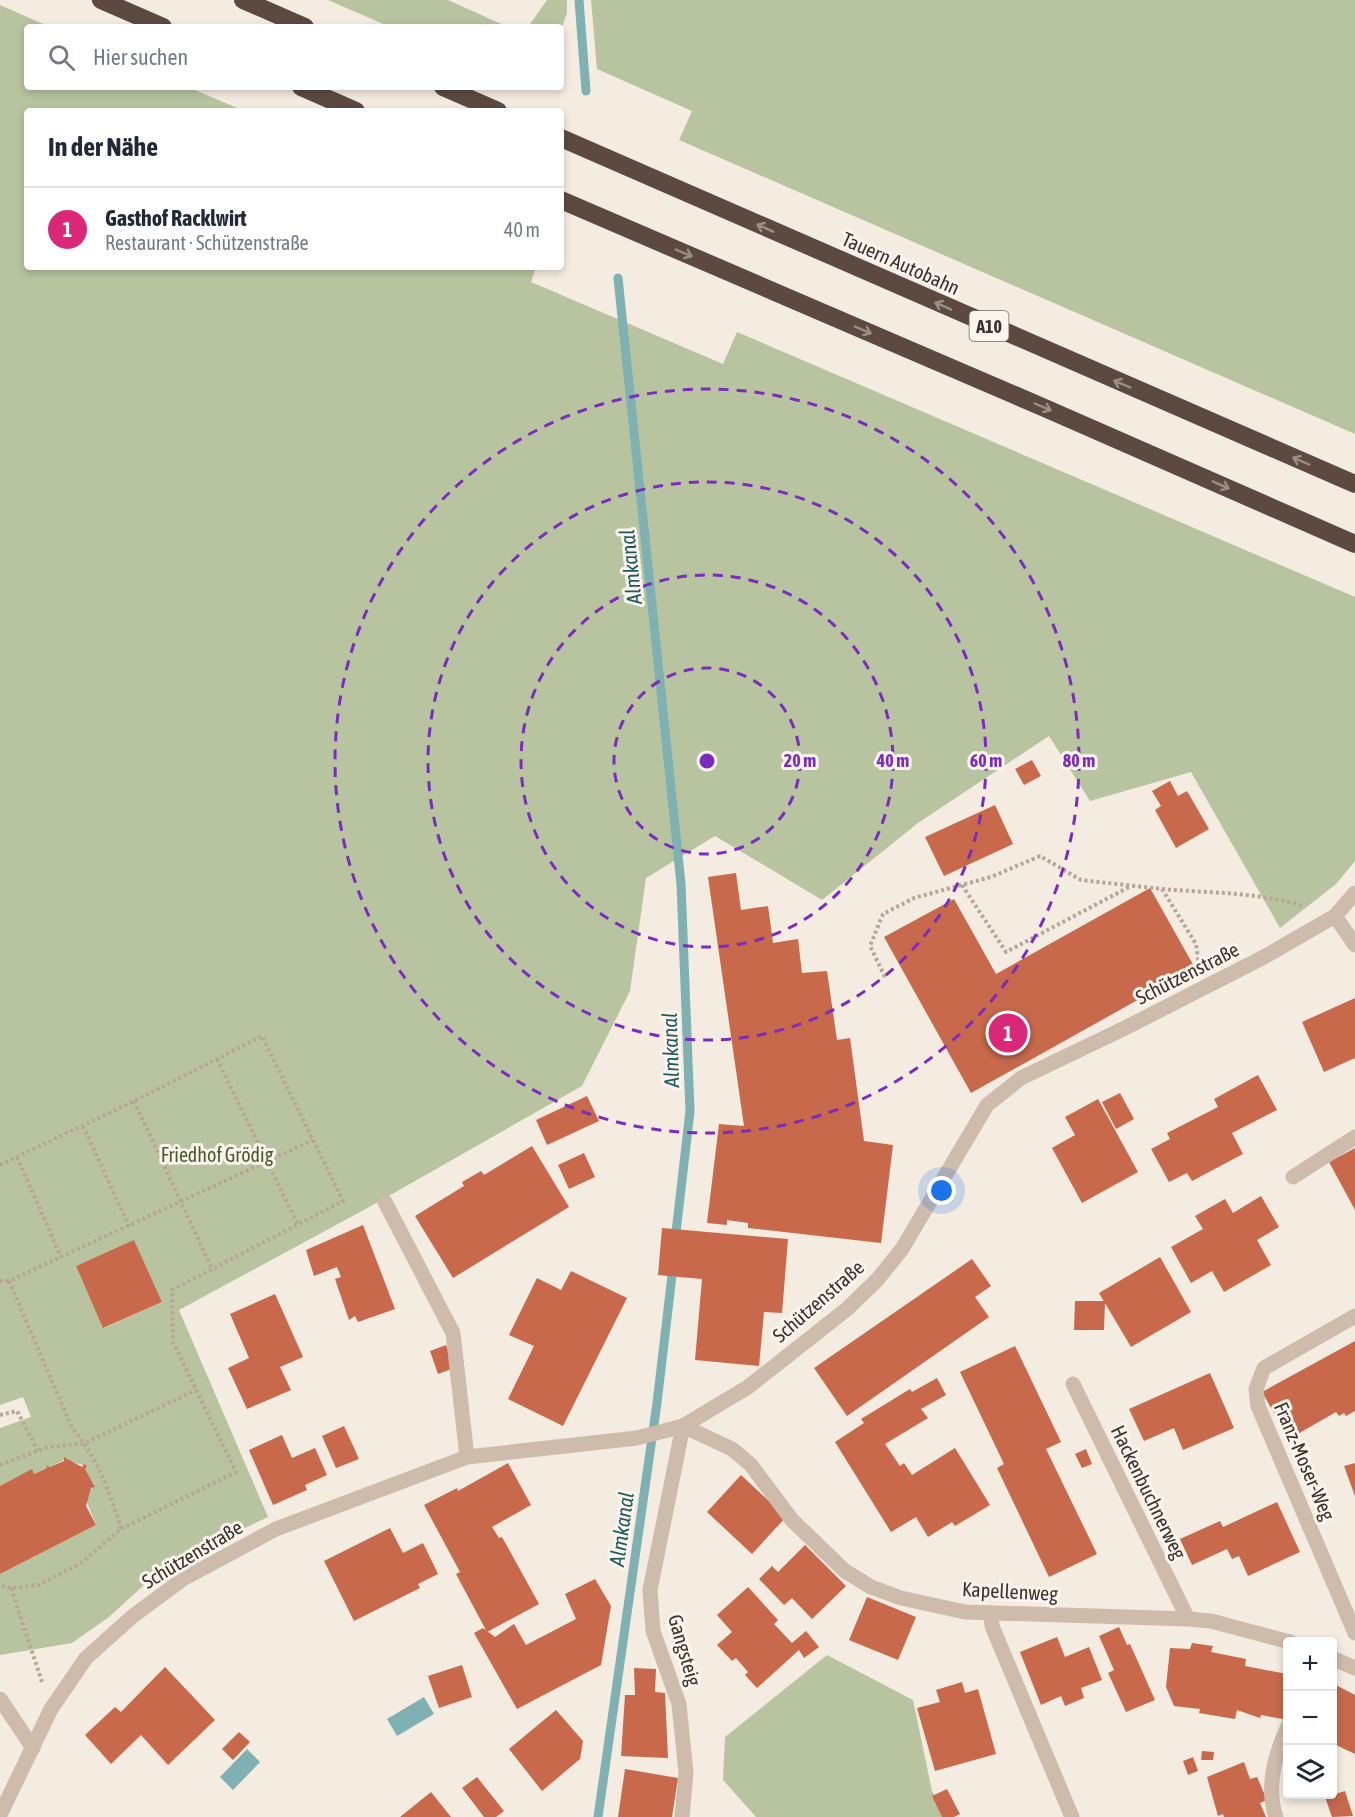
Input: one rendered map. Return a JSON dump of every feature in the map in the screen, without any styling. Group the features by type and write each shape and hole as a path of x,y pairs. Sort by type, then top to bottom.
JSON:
{"highway":[{"path":"101,0 156,24"},
{"path":"243,0 298,24"},
{"path":"308,90 349,108"},
{"path":"450,90 491,108"},
{"name":"Tauern Autobahn","path":"564,139 623,167 1355,484"},
{"path":"564,201 1355,544"}],"street":[{"name":"Schützenstraße","path":"0,1815 51,1709 86,1658 133,1616 183,1579 276,1529 467,1456 637,1438 676,1428 748,1387 847,1309 877,1280 902,1249 987,1106 1021,1078 1202,989 1335,916 1355,893"},
{"path":"1335,916 1355,945"},
{"path":"1293,1177 1355,1137"},
{"path":"385,1202 453,1333 467,1456"},
{"name":"Franz-Moser-Weg","path":"1355,1316 1264,1368 1256,1389 1258,1406 1355,1633"},
{"name":"Hackenbuchnerweg","path":"1073,1384 1188,1619"},
{"name":"Kapellenweg","path":"676,1428 739,1454 751,1465 792,1520 853,1576 871,1587 901,1598 965,1612 1188,1619 1221,1624 1283,1639"},
{"name":"Gangsteig","path":"676,1428 650,1590 653,1631 679,1704 686,1773 682,1817"},
{"path":"991,1613 992,1626 1072,1817"},
{"path":"1337,1660 1355,1668"},
{"path":"0,1699 33,1748"},
{"path":"1276,1817 1272,1803 1273,1777 1279,1744 1283,1735"}],"path":[{"path":"885,977 870,946 883,914 914,898 962,885 1040,856 1081,880 1287,901 1335,916"},
{"path":"962,885 1006,952 1132,886"},
{"path":"1162,889 1196,944 1202,989"},
{"path":"0,1164 134,1101 262,1036 343,1201 213,1271 172,1290 173,1342 236,1472 121,1529 81,1563 39,1585 11,1588 0,1586"},
{"path":"217,1059 298,1226"},
{"path":"134,1101 213,1271"},
{"path":"82,1126 129,1226"},
{"path":"0,1281 9,1281 314,1140"},
{"path":"17,1157 61,1257"},
{"path":"9,1281 72,1428 85,1443 110,1494 121,1529"},
{"path":"0,1465 38,1451 85,1443 196,1390"},
{"path":"0,1415 17,1411 38,1451"},
{"path":"11,1588 51,1709"}],"green space":[{"path":"328,0 448,0 501,24 383,24"},
{"path":"547,0 567,0 567,13 563,24 530,24"},
{"path":"591,0 1355,0 1355,434 679,140 692,111 597,69"},
{"name":"Friedhof Grödig","path":"0,5 43,24 24,24 24,90 195,90 237,108 24,108 24,270 535,270 531,282 723,364 737,332 1355,597 1355,861 1336,884 1280,928 1191,772 1090,801 1049,736 918,823 822,900 715,836 646,878 630,991 582,1086 371,1206 179,1310 268,1517 195,1552 144,1585 109,1617 72,1643 0,1655 0,1574 96,1525 86,1500 94,1483 91,1483 85,1469 87,1466 68,1461 68,1458 50,1467 46,1465 47,1468 34,1474 32,1470 0,1486 0,1428 31,1417 23,1397 0,1405","holes":["134,1241 162,1302 104,1328 76,1266"]},
{"path":"827,1655 913,1700 932,1791 947,1817 756,1817 723,1780 725,1737"}],"water":[{"path":"424,1697 434,1714 397,1736 387,1719"},
{"path":"247,1749 260,1762 233,1790 220,1777"}],"building":[{"path":"1032,760 1041,776 1024,785 1015,769"},
{"path":"1170,781 1178,796 1187,791 1209,829 1176,848 1155,810 1161,806 1152,791"},
{"path":"995,805 1013,844 944,876 925,837"},
{"path":"736,873 741,910 768,906 773,943 798,939 802,973 827,971 837,1040 850,1038 864,1141 893,1145 881,1243 748,1228 748,1223 727,1220 727,1225 707,1223 719,1124 744,1126 708,877"},
{"path":"1150,888 1195,968 971,1093 884,937 954,899 996,974"},
{"path":"1355,998 1355,1058 1324,1072 1302,1022"},
{"path":"1258,1075 1277,1110 1232,1133 1243,1154 1192,1181 1187,1173 1169,1182 1151,1149 1170,1139 1167,1133 1218,1107 1214,1099"},
{"path":"1120,1093 1134,1119 1116,1129 1102,1102"},
{"path":"587,1096 599,1121 547,1145 536,1120"},
{"path":"1098,1099 1138,1172 1082,1203 1052,1148 1075,1135 1065,1117"},
{"path":"532,1146 569,1207 453,1278 415,1216 464,1186 462,1182 481,1171 484,1175"},
{"path":"1355,1148 1355,1210 1329,1162"},
{"path":"584,1153 595,1177 569,1189 558,1165"},
{"path":"1261,1196 1279,1227 1257,1240 1271,1265 1224,1292 1212,1271 1191,1283 1171,1247 1203,1229 1195,1216 1225,1199 1233,1213"},
{"path":"363,1225 395,1309 358,1322 355,1316 349,1320 335,1279 341,1277 337,1267 314,1276 306,1250"},
{"path":"662,1228 788,1239 782,1313 764,1312 759,1366 695,1360 702,1279 658,1275"},
{"path":"134,1240 162,1302 103,1328 76,1266"},
{"path":"1160,1257 1191,1312 1131,1347 1099,1293"},
{"path":"972,1259 991,1286 975,1297 989,1317 847,1416 814,1368"},
{"path":"571,1271 627,1298 563,1426 508,1399 534,1346 509,1335 537,1278 561,1290"},
{"path":"275,1294 303,1357 280,1367 291,1390 247,1409 228,1368 249,1358 230,1314"},
{"path":"1075,1301 1105,1301 1104,1330 1074,1330"},
{"path":"1355,1341 1355,1411 1346,1416 1344,1413 1339,1416 1336,1412 1289,1439 1262,1392"},
{"path":"446,1345 454,1368 438,1374 430,1351"},
{"path":"1015,1346 1061,1442 1046,1449 1097,1554 1049,1577 997,1468 1004,1464 960,1372"},
{"path":"1210,1373 1234,1428 1183,1450 1174,1428 1144,1441 1129,1409"},
{"path":"937,1378 946,1395 921,1409 928,1418 885,1444 900,1466 904,1463 912,1475 955,1448 990,1505 955,1526 952,1522 928,1537 916,1517 891,1532 835,1442 864,1423 861,1419 910,1389 912,1392"},
{"path":"344,1426 359,1459 336,1468 322,1436"},
{"path":"282,1435 292,1458 315,1448 327,1475 305,1485 307,1490 273,1505 249,1450"},
{"path":"1086,1449 1092,1464 1082,1468 1075,1454"},
{"path":"64,1457 82,1467 84,1464 87,1466 85,1469 95,1487 91,1488 86,1506 96,1525 0,1574 0,1486 32,1469 34,1474 47,1468 46,1465 50,1467 64,1461"},
{"path":"508,1463 531,1505 492,1527 499,1538 502,1537 539,1604 487,1632 456,1574 460,1572 424,1505 457,1488 458,1491"},
{"path":"1355,1463 1355,1496 1344,1466"},
{"path":"741,1475 786,1517 752,1554 707,1512"},
{"path":"1277,1502 1300,1552 1248,1576 1239,1556 1232,1559 1227,1549 1192,1565 1180,1539 1220,1521 1223,1527"},
{"path":"390,1528 403,1553 423,1543 438,1574 418,1584 420,1588 354,1621 324,1561"},
{"path":"805,1545 846,1586 812,1619 792,1598 784,1605 759,1579 772,1566 778,1572"},
{"path":"595,1579 611,1606 601,1665 517,1709 474,1633 483,1628 495,1637 514,1624 526,1645 576,1619 565,1594"},
{"path":"748,1587 778,1620 774,1624 792,1643 806,1631 819,1647 804,1658 799,1650 757,1688 745,1675 748,1672 736,1658 732,1661 717,1645 732,1632 717,1615"},
{"path":"867,1597 916,1617 898,1660 849,1640"},
{"path":"1119,1627 1127,1645 1130,1644 1155,1700 1126,1712 1108,1673 1114,1670 1099,1636"},
{"path":"1057,1637 1065,1657 1089,1647 1102,1680 1081,1688 1084,1698 1065,1706 1061,1696 1041,1705 1020,1652"},
{"path":"1192,1643 1213,1646 1211,1652 1246,1659 1245,1666 1283,1673 1283,1719 1261,1715 1260,1718 1237,1710 1235,1719 1199,1713 1200,1709 1174,1706 1166,1687 1170,1648 1190,1649"},
{"path":"462,1665 472,1697 439,1708 428,1676"},
{"path":"165,1667 215,1720 168,1765 141,1735 111,1764 85,1735 115,1707 121,1712"},
{"path":"634,1668 656,1669 655,1692 665,1693 668,1758 621,1756 625,1695 635,1695"},
{"path":"962,1682 965,1693 978,1689 996,1754 935,1771 917,1708 940,1702 936,1690"},
{"path":"1337,1686 1355,1695 1355,1754 1337,1745"},
{"path":"556,1710 583,1741 580,1759 542,1791 509,1749"},
{"path":"239,1732 250,1742 233,1760 222,1749"},
{"path":"1202,1751 1214,1752 1213,1760 1201,1760"},
{"path":"1193,1757 1198,1771 1188,1775 1183,1761"},
{"path":"1244,1762 1250,1779 1257,1777 1267,1800 1260,1803 1266,1817 1224,1817 1223,1814 1218,1816 1207,1777"},
{"path":"625,1769 678,1778 672,1817 618,1817"},
{"path":"477,1777 504,1811 496,1817 484,1817 462,1788"},
{"path":"947,1789 960,1814 954,1817 942,1817 932,1796"},
{"path":"1345,1791 1353,1816 1332,1817 1326,1799 1337,1799 1337,1793"},
{"path":"431,1792 451,1817 400,1817"}],"waterway":[{"path":"579,0 586,91"},
{"name":"Almkanal","path":"618,278 681,884 690,1111 675,1241"},
{"name":"Almkanal","path":"598,1817 657,1403 673,1267"}],"place":[{"name":"Gasthof Racklwirt","path":"1008,1033"}]}
